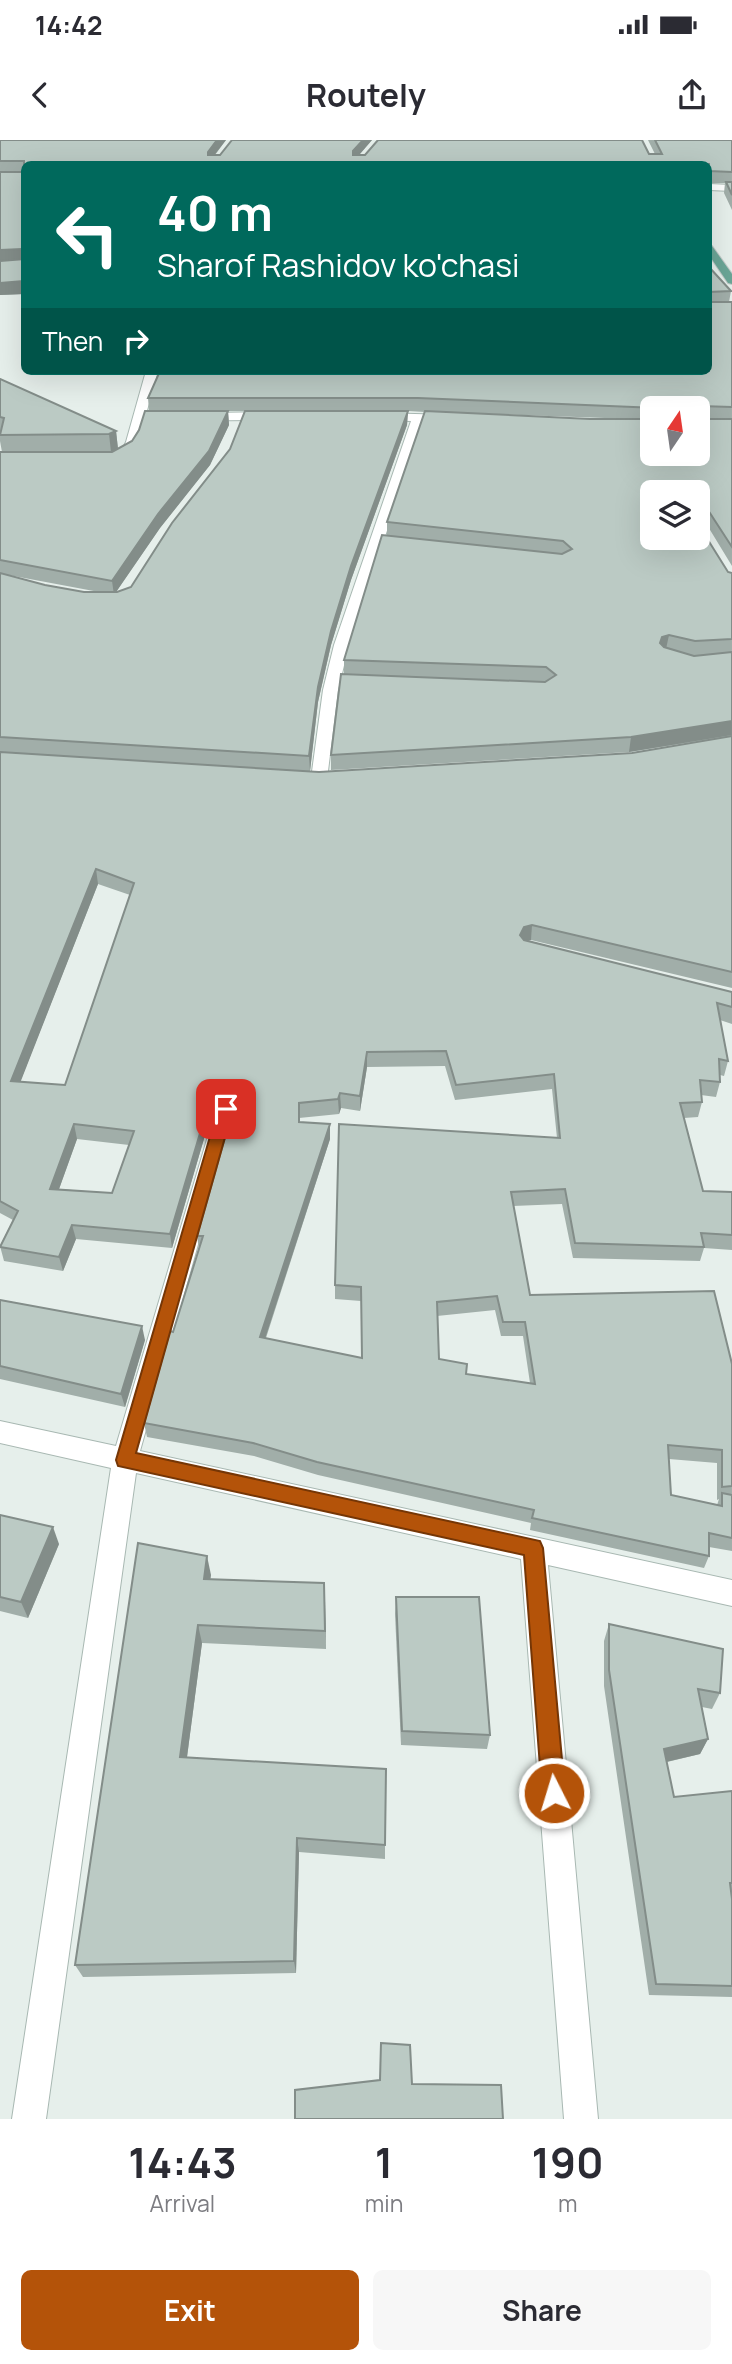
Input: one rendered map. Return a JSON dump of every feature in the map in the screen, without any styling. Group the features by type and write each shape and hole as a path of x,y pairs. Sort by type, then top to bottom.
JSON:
{"main road":[{"path":"712,251 732,281"}],"street":[{"path":"712,187 732,188"},
{"path":"100,459 125,456 130,451 151,375"},
{"path":"139,418 239,421 280,416"},
{"path":"363,417 470,420"},
{"path":"319,778 339,681 418,418"},
{"path":"29,2119 125,1460 226,1109"},
{"path":"0,1432 732,1593"},
{"path":"533,1548 581,2119"}],"building":[{"path":"0,140 217,140 208,155 220,155 232,140 363,140 353,151 353,155 365,155 378,140 642,140 649,154 662,154 655,140 732,140 732,172 712,171 712,161 0,161"},
{"path":"0,172 21,172 21,249 0,250"},
{"path":"726,182 732,182 732,195"},
{"path":"21,259 21,281 0,283 0,261"},
{"path":"712,270 731,291 712,292"},
{"path":"712,302 732,302 732,407 710,406 710,396 640,396 640,407 418,398 148,398 158,375 712,375"},
{"path":"0,379 116,431 109,434 0,435 4,418 0,417"},
{"path":"145,411 228,411 209,451 158,514 112,581 0,560 0,452 112,452 132,441"},
{"path":"245,411 408,411 351,566 331,631 318,687 309,756 0,737 0,573 84,592 117,592 131,587 172,523 230,449"},
{"path":"425,411 640,419 640,466 710,466 710,419 732,419 732,547 710,513 710,480 640,480 640,550 710,550 710,543 728,572 732,573 732,639 695,641 669,635 662,637 660,643 664,647 694,656 732,652 732,721 631,737 331,755 341,674 545,682 556,675 546,667 344,660 382,535 562,554 572,549 563,541 387,522"},
{"path":"732,736 732,972 532,925 524,927 520,935 524,940 732,992 732,1007 717,1003 728,1061 719,1059 720,1082 700,1080 702,1102 680,1103 703,1191 732,1192 732,1235 701,1233 704,1247 575,1243 565,1189 511,1192 530,1295 714,1291 732,1364 732,1486 722,1487 722,1450 668,1445 671,1495 722,1506 722,1493 732,1495 732,1538 709,1533 709,1556 532,1518 534,1510 317,1462 253,1443 144,1423 170,1331 173,1332 203,1236 197,1236 237,1095 234,1088 225,1084 216,1087 212,1093 170,1234 72,1225 59,1257 0,1247 18,1211 0,1201 0,752 319,772 632,753","holes":["96,869 134,883 65,1085 11,1081","446,1051 456,1085 554,1074 560,1138 339,1124 335,1285 361,1287 362,1358 260,1337 330,1124 299,1122 299,1103 338,1099 340,1093 360,1096 367,1052","74,1124 134,1131 112,1193 50,1189","497,1296 503,1322 525,1322 535,1384 466,1374 467,1364 439,1359 437,1302"]},
{"path":"0,1300 142,1326 121,1394 0,1366"},
{"path":"0,1515 53,1527 21,1602 0,1597"},
{"path":"138,1543 207,1556 204,1579 324,1583 325,1631 198,1625 180,1757 386,1769 385,1845 297,1838 294,1961 75,1965"},
{"path":"396,1597 479,1597 490,1735 402,1731"},
{"path":"609,1624 723,1649 720,1693 698,1689 708,1739 664,1749 674,1797 732,1791 732,1986 656,1984 609,1670"},
{"path":"381,2043 410,2045 412,2084 501,2085 503,2119 295,2119 295,2090 380,2080"}],"route":[{"path":"226,1109 125,1460 533,1548 554,1793"}]}
